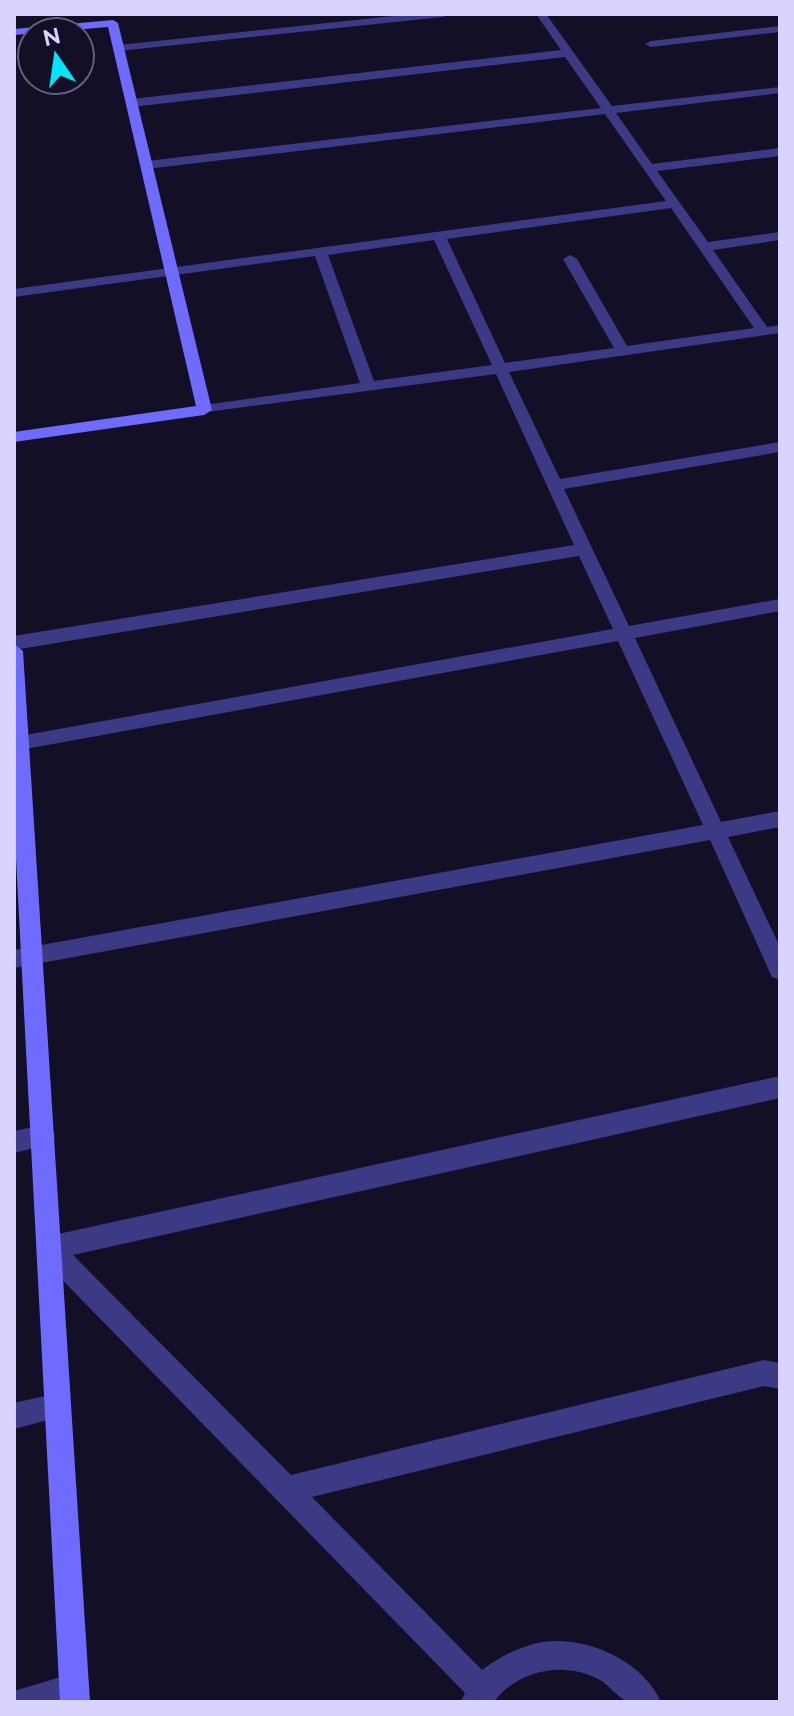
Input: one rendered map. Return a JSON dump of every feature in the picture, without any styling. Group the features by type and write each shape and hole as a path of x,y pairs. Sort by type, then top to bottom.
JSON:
{"street":[{"path":"119,48 443,14"},
{"path":"541,14 763,331"},
{"path":"14,32 113,23 204,410"},
{"path":"651,44 780,29"},
{"path":"132,103 568,53"},
{"path":"147,165 780,90"},
{"path":"648,168 780,152"},
{"path":"14,293 674,204"},
{"path":"439,236 780,970"},
{"path":"704,247 780,236"},
{"path":"320,252 368,386"},
{"path":"570,259 623,351"},
{"path":"14,437 780,329"},
{"path":"554,485 780,447"},
{"path":"14,643 584,549"},
{"path":"20,743 780,605"},
{"path":"14,651 20,743 18,774 23,958 43,1136 75,1695 23,1702"},
{"path":"23,958 780,819"},
{"path":"49,1248 780,1087"},
{"path":"14,1142 43,1136"},
{"path":"49,1248 286,1490 479,1696 504,1672 529,1659 556,1653 584,1658 615,1672 646,1702"},
{"path":"286,1490 764,1373 780,1376"},
{"path":"14,1416 58,1406"}]}
